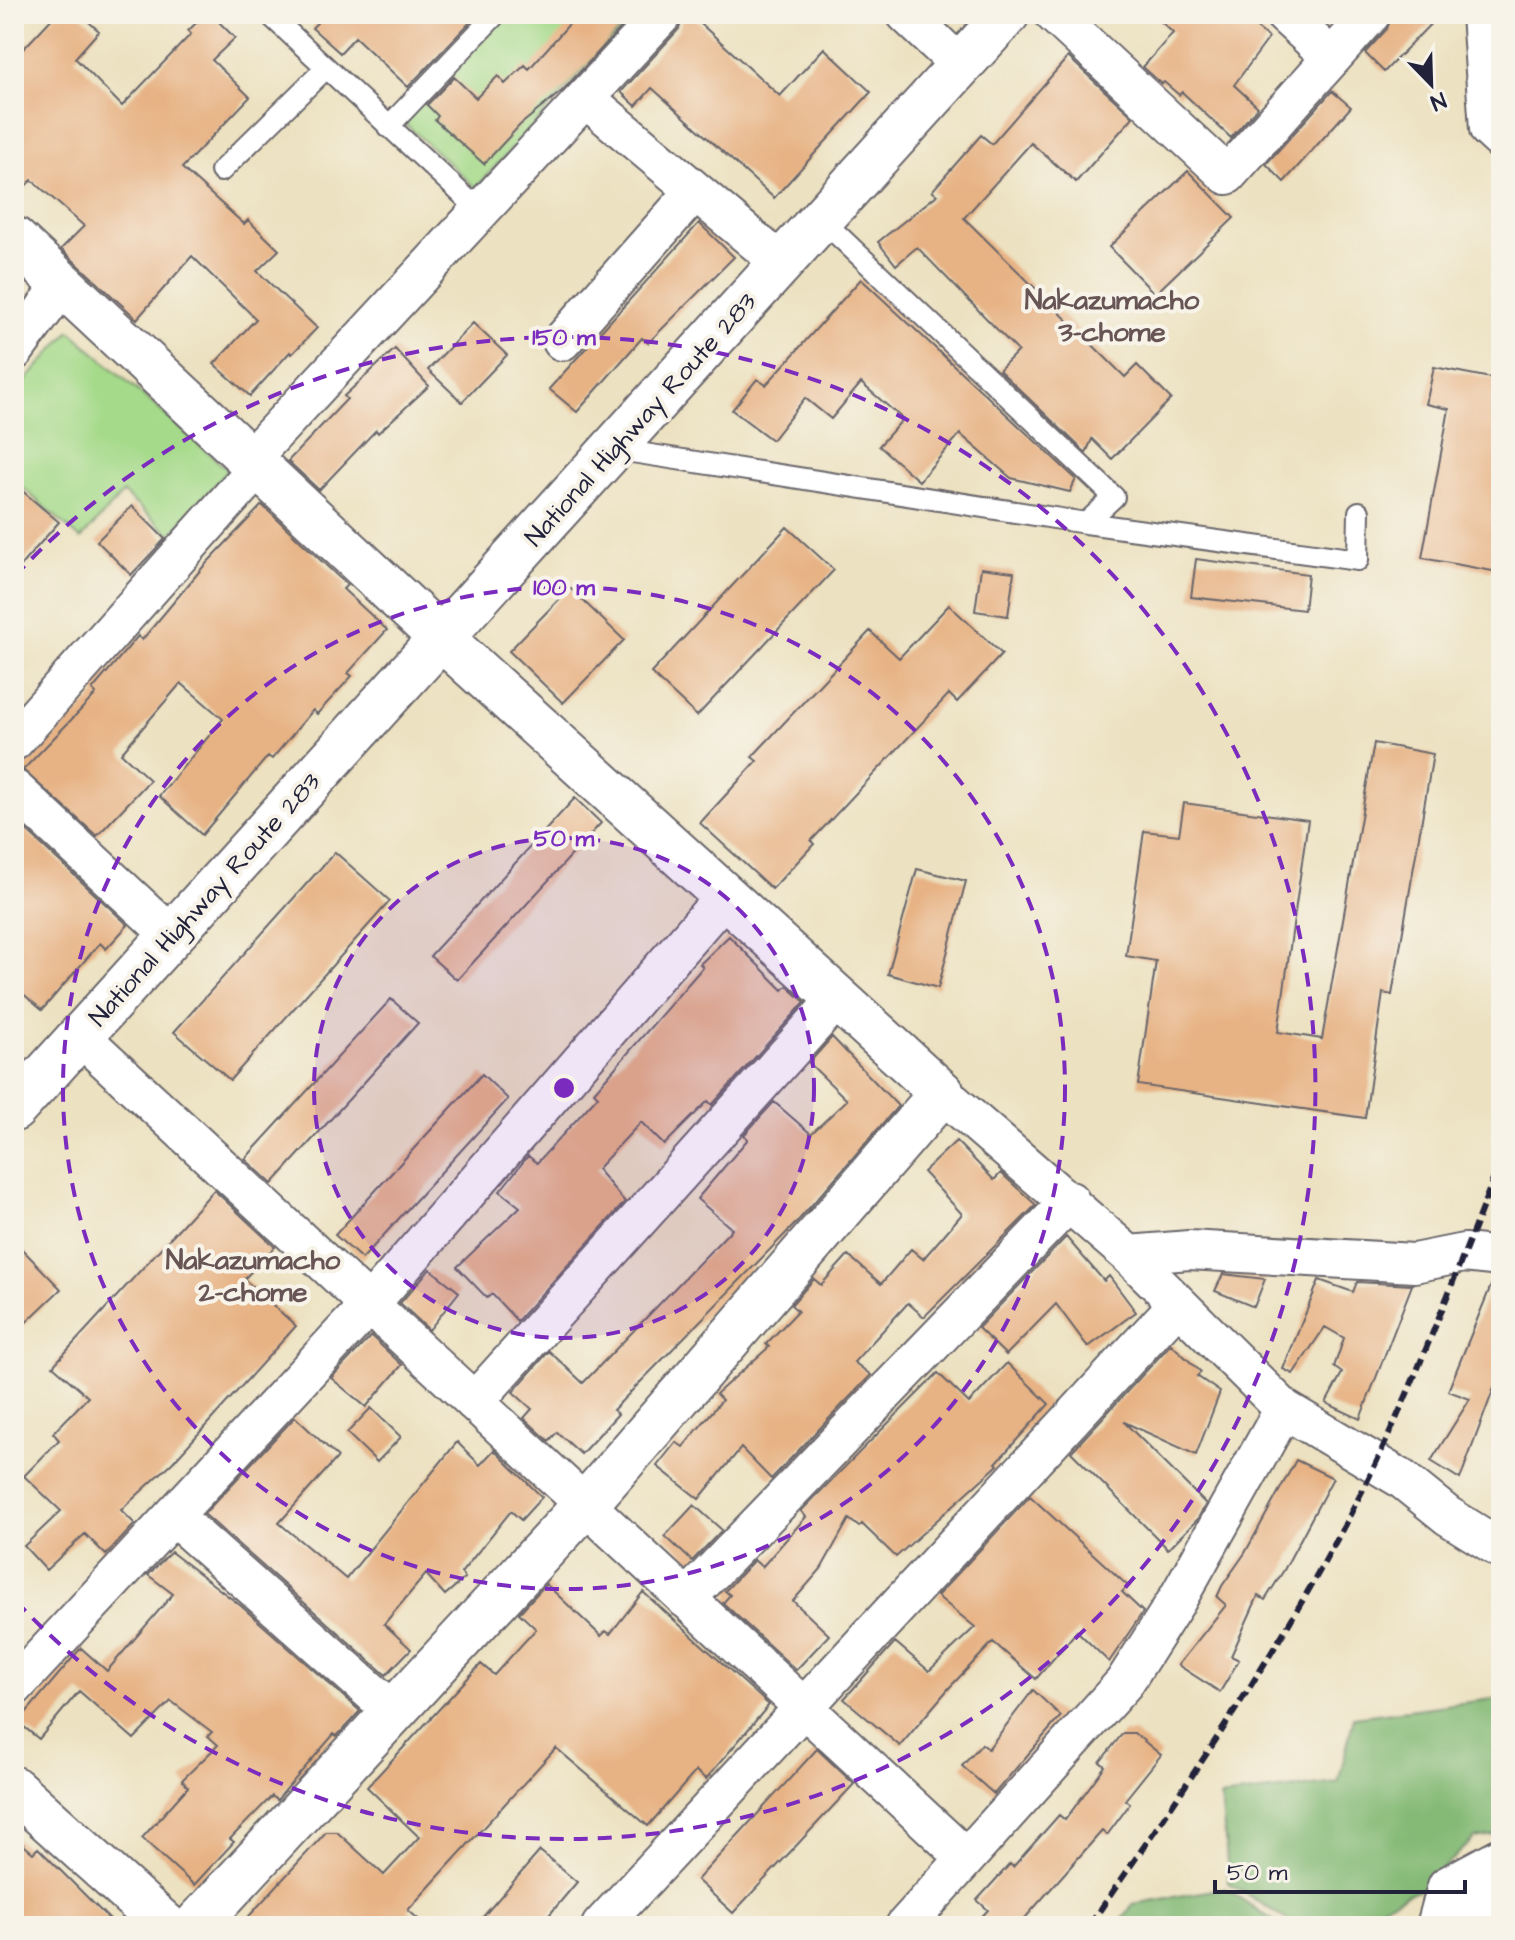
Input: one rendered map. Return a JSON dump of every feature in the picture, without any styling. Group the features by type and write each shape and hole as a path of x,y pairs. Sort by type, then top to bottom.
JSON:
{"main road":[{"name":"National Highway Route 283","path":"14,1109 1007,14"},
{"path":"14,239 256,461 441,638 942,1093 585,1505 195,1926"},
{"path":"16,1795 166,1926"}],"street":[{"path":"14,741 256,461 480,211 663,14"},
{"path":"906,14 960,65"},
{"path":"1054,14 1227,175 1330,56 1371,14"},
{"path":"1284,14 1330,56"},
{"path":"1481,14 1489,129 1501,140"},
{"path":"585,98 781,263"},
{"path":"562,341 695,191"},
{"path":"14,351 63,284"},
{"path":"14,789 171,935"},
{"path":"14,1687 369,1305 725,896"},
{"path":"474,1402 837,999"},
{"path":"80,1036 966,1858"},
{"path":"942,1093 1129,1255 1284,1409 1402,1479 1448,1516 1501,1549"},
{"path":"686,1599 1070,1201"},
{"path":"1129,1255 1189,1250 1414,1263 1464,1253 1501,1257"},
{"path":"601,1926 1178,1304"},
{"path":"905,1926 1124,1683 1177,1600 1284,1409"},
{"path":"173,1516 394,1712"},
{"path":"1437,1926 1447,1886 1501,1857"},
{"path":"1437,1926 1501,1896"}],"lane":[{"path":"388,127 496,14"},
{"path":"273,15 480,211"},
{"path":"221,171 326,68"},
{"path":"821,219 1114,497 1086,523"},
{"path":"612,449 1086,523 1358,560 1359,512"}],"green space":[{"path":"452,14 610,14 624,26 476,188 401,120 477,36"},
{"path":"70,331 228,470 171,535 123,493 81,539 14,480 14,394"},
{"path":"1501,1698 1501,1834 1475,1838 1422,1888 1337,1926 1296,1926 1229,1883 1221,1797 1338,1783 1354,1717"},
{"path":"1225,1888 1281,1926 1118,1926 1133,1904"}],"building":[{"path":"56,14 80,14 99,31 75,58 122,106 191,34 188,31 205,14 211,14 235,38 212,60 250,97 182,168 244,224 248,220 279,250 257,271 317,328 250,396 214,364 256,319 192,256 137,319 61,249 84,226 32,180 14,196 14,59"},
{"path":"325,14 478,14 408,87 355,37 340,53 312,28"},
{"path":"578,14 621,14 628,20 563,90 520,125 484,164 435,120 438,116 427,105 454,77 476,98 498,76 505,84 525,65 529,69"},
{"path":"684,14 690,14 780,96 824,48 871,92 774,198 652,88 636,106 621,92 679,29"},
{"path":"1153,14 1240,14 1269,38 1234,85 1258,107 1231,138 1182,92 1179,95 1143,67 1173,33"},
{"path":"1392,14 1440,14 1384,72 1365,53 1387,29"},
{"path":"1068,57 1133,117 1076,182 1031,143 964,218 1125,377 1137,365 1171,399 1112,459 1092,439 1086,453 999,370 1018,351 917,247 896,265 878,242 937,195 932,191 981,135 992,144"},
{"path":"1332,91 1351,107 1284,182 1266,164"},
{"path":"1188,171 1234,218 1155,294 1109,247"},
{"path":"699,223 734,257 648,343 642,338 577,412 549,389"},
{"path":"861,279 1076,479 1070,492 1011,478 960,434 919,481 879,446 903,419 861,383 831,419 805,398 772,440 732,410 757,379 766,385"},
{"path":"473,323 507,355 462,402 428,370"},
{"path":"395,349 429,386 378,433 376,430 319,490 288,461 347,399 344,396"},
{"path":"1434,367 1501,380 1498,572 1422,558 1449,409 1426,404"},
{"path":"14,484 59,522 14,573"},
{"path":"262,505 347,585 343,589 387,630 348,673 352,676 317,714 313,710 272,759 268,756 202,835 159,796 223,719 181,683 121,753 150,780 97,836 23,770 96,694 92,690 138,636 142,640 203,567"},
{"path":"132,506 165,539 131,575 97,541"},
{"path":"787,527 834,570 697,716 651,673"},
{"path":"1196,559 1308,574 1304,610 1191,597"},
{"path":"981,568 1014,572 1008,616 975,611"},
{"path":"570,588 624,640 563,703 509,651"},
{"path":"949,605 1002,654 957,702 949,694 811,841 814,844 772,889 700,823 757,761 752,757 870,631 899,658"},
{"path":"1374,743 1433,754 1392,995 1383,993 1365,1118 1138,1085 1156,961 1126,956 1144,831 1179,835 1184,803 1308,820 1278,1032 1322,1039"},
{"path":"575,798 601,823 457,980 430,956"},
{"path":"14,819 128,925 106,949 100,943 42,1010 14,986"},
{"path":"335,852 390,901 230,1080 174,1032"},
{"path":"917,869 966,881 938,988 888,974"},
{"path":"729,936 783,990 787,986 805,1002 712,1105 708,1101 664,1145 641,1122 597,1169 625,1202 517,1321 492,1294 487,1298 457,1267 520,1207 500,1191 528,1156 537,1163 598,1096 594,1092 703,967 700,964"},
{"path":"391,999 418,1023 272,1184 245,1159"},
{"path":"832,1037 898,1106 796,1223 613,1410 618,1414 581,1454 557,1432 549,1441 524,1418 532,1409 513,1392 549,1351 583,1383 732,1229 697,1199 748,1139 744,1135 774,1102 811,1134 847,1100 809,1063"},
{"path":"482,1074 508,1099 362,1259 335,1235"},
{"path":"956,1141 994,1180 1001,1173 1036,1205 924,1317 908,1303 854,1362 871,1375 771,1479 741,1448 699,1499 657,1466 676,1442 683,1447 722,1400 716,1394 769,1347 766,1344 798,1311 791,1305 814,1279 821,1285 848,1255 881,1284 911,1249 923,1259 962,1214 923,1172"},
{"path":"214,1190 275,1247 244,1279 296,1326 172,1463 121,1510 135,1524 106,1555 85,1534 46,1570 24,1546 61,1511 24,1476 59,1440 53,1433 88,1397 53,1366"},
{"path":"1066,1237 1104,1281 1109,1276 1136,1312 1088,1347 1056,1304 1006,1355 978,1328"},
{"path":"14,1241 61,1289 14,1334"},
{"path":"430,1269 459,1292 429,1330 400,1303"},
{"path":"1223,1274 1265,1279 1254,1307 1215,1291"},
{"path":"1494,1278 1501,1279 1501,1369 1460,1479 1431,1461 1470,1399 1448,1391"},
{"path":"1319,1280 1353,1292 1357,1282 1412,1285 1360,1419 1326,1403 1342,1373 1334,1367 1344,1338 1325,1327 1293,1374 1283,1369"},
{"path":"371,1336 402,1365 366,1407 331,1378"},
{"path":"1171,1344 1201,1372 1197,1376 1220,1392 1196,1455 1124,1422 1206,1504 1197,1520 1168,1549 1071,1452"},
{"path":"1007,1363 1049,1404 996,1463 998,1465 896,1557 862,1524 859,1527 849,1519 821,1569 793,1601 829,1635 796,1670 723,1603 730,1595 725,1591 754,1560 762,1567 806,1517 801,1511 938,1373 969,1403"},
{"path":"371,1408 401,1437 377,1462 347,1433"},
{"path":"295,1417 338,1457 279,1523 346,1579 457,1442 480,1465 494,1450 542,1497 521,1520 511,1511 461,1573 465,1578 445,1595 426,1574 384,1624 411,1649 386,1675 204,1514"},
{"path":"1296,1460 1333,1478 1265,1600 1258,1596 1231,1656 1239,1660 1220,1692 1178,1665 1226,1605 1217,1597 1222,1586 1245,1553"},
{"path":"1030,1496 1128,1586 1122,1592 1143,1612 1109,1662 1077,1631 1036,1679 993,1642 900,1746 844,1699 895,1642 929,1671 975,1627 937,1596"},
{"path":"694,1505 722,1530 692,1561 665,1536"},
{"path":"171,1552 241,1606 360,1711 337,1736 334,1734 277,1800 272,1796 230,1839 234,1842 194,1885 142,1838 188,1787 182,1780 218,1745 208,1736 212,1732 171,1701 134,1739 79,1691 39,1739 18,1722 81,1648 107,1671 173,1594 148,1575"},
{"path":"546,1584 601,1636 606,1631 610,1634 643,1592 769,1705 706,1779 696,1771 648,1826 556,1748 408,1910 426,1926 240,1926 326,1832 337,1832 384,1875 419,1837 367,1787 481,1664 494,1675 536,1629 519,1613"},
{"path":"1033,1690 1061,1716 994,1794 962,1766 982,1744 988,1749"},
{"path":"1123,1733 1134,1733 1161,1755 1125,1800 1130,1804 1107,1835 1102,1831 1018,1926 973,1926 988,1910 977,1900 1010,1864 1013,1867 1059,1815 1065,1820 1105,1766 1100,1762"},
{"path":"817,1749 854,1784 733,1913 697,1880"},
{"path":"14,1837 33,1853 38,1848 116,1926 22,1926 14,1919"},
{"path":"540,1851 577,1882 540,1926 475,1926"}],"railway":[{"path":"1089,1926 1242,1700 1345,1524 1409,1389 1501,1160"}],"district":[{"name":"Nakazumacho 3-chome","path":"1112,315"},
{"name":"Nakazumacho 2-chome","path":"253,1275"}]}
